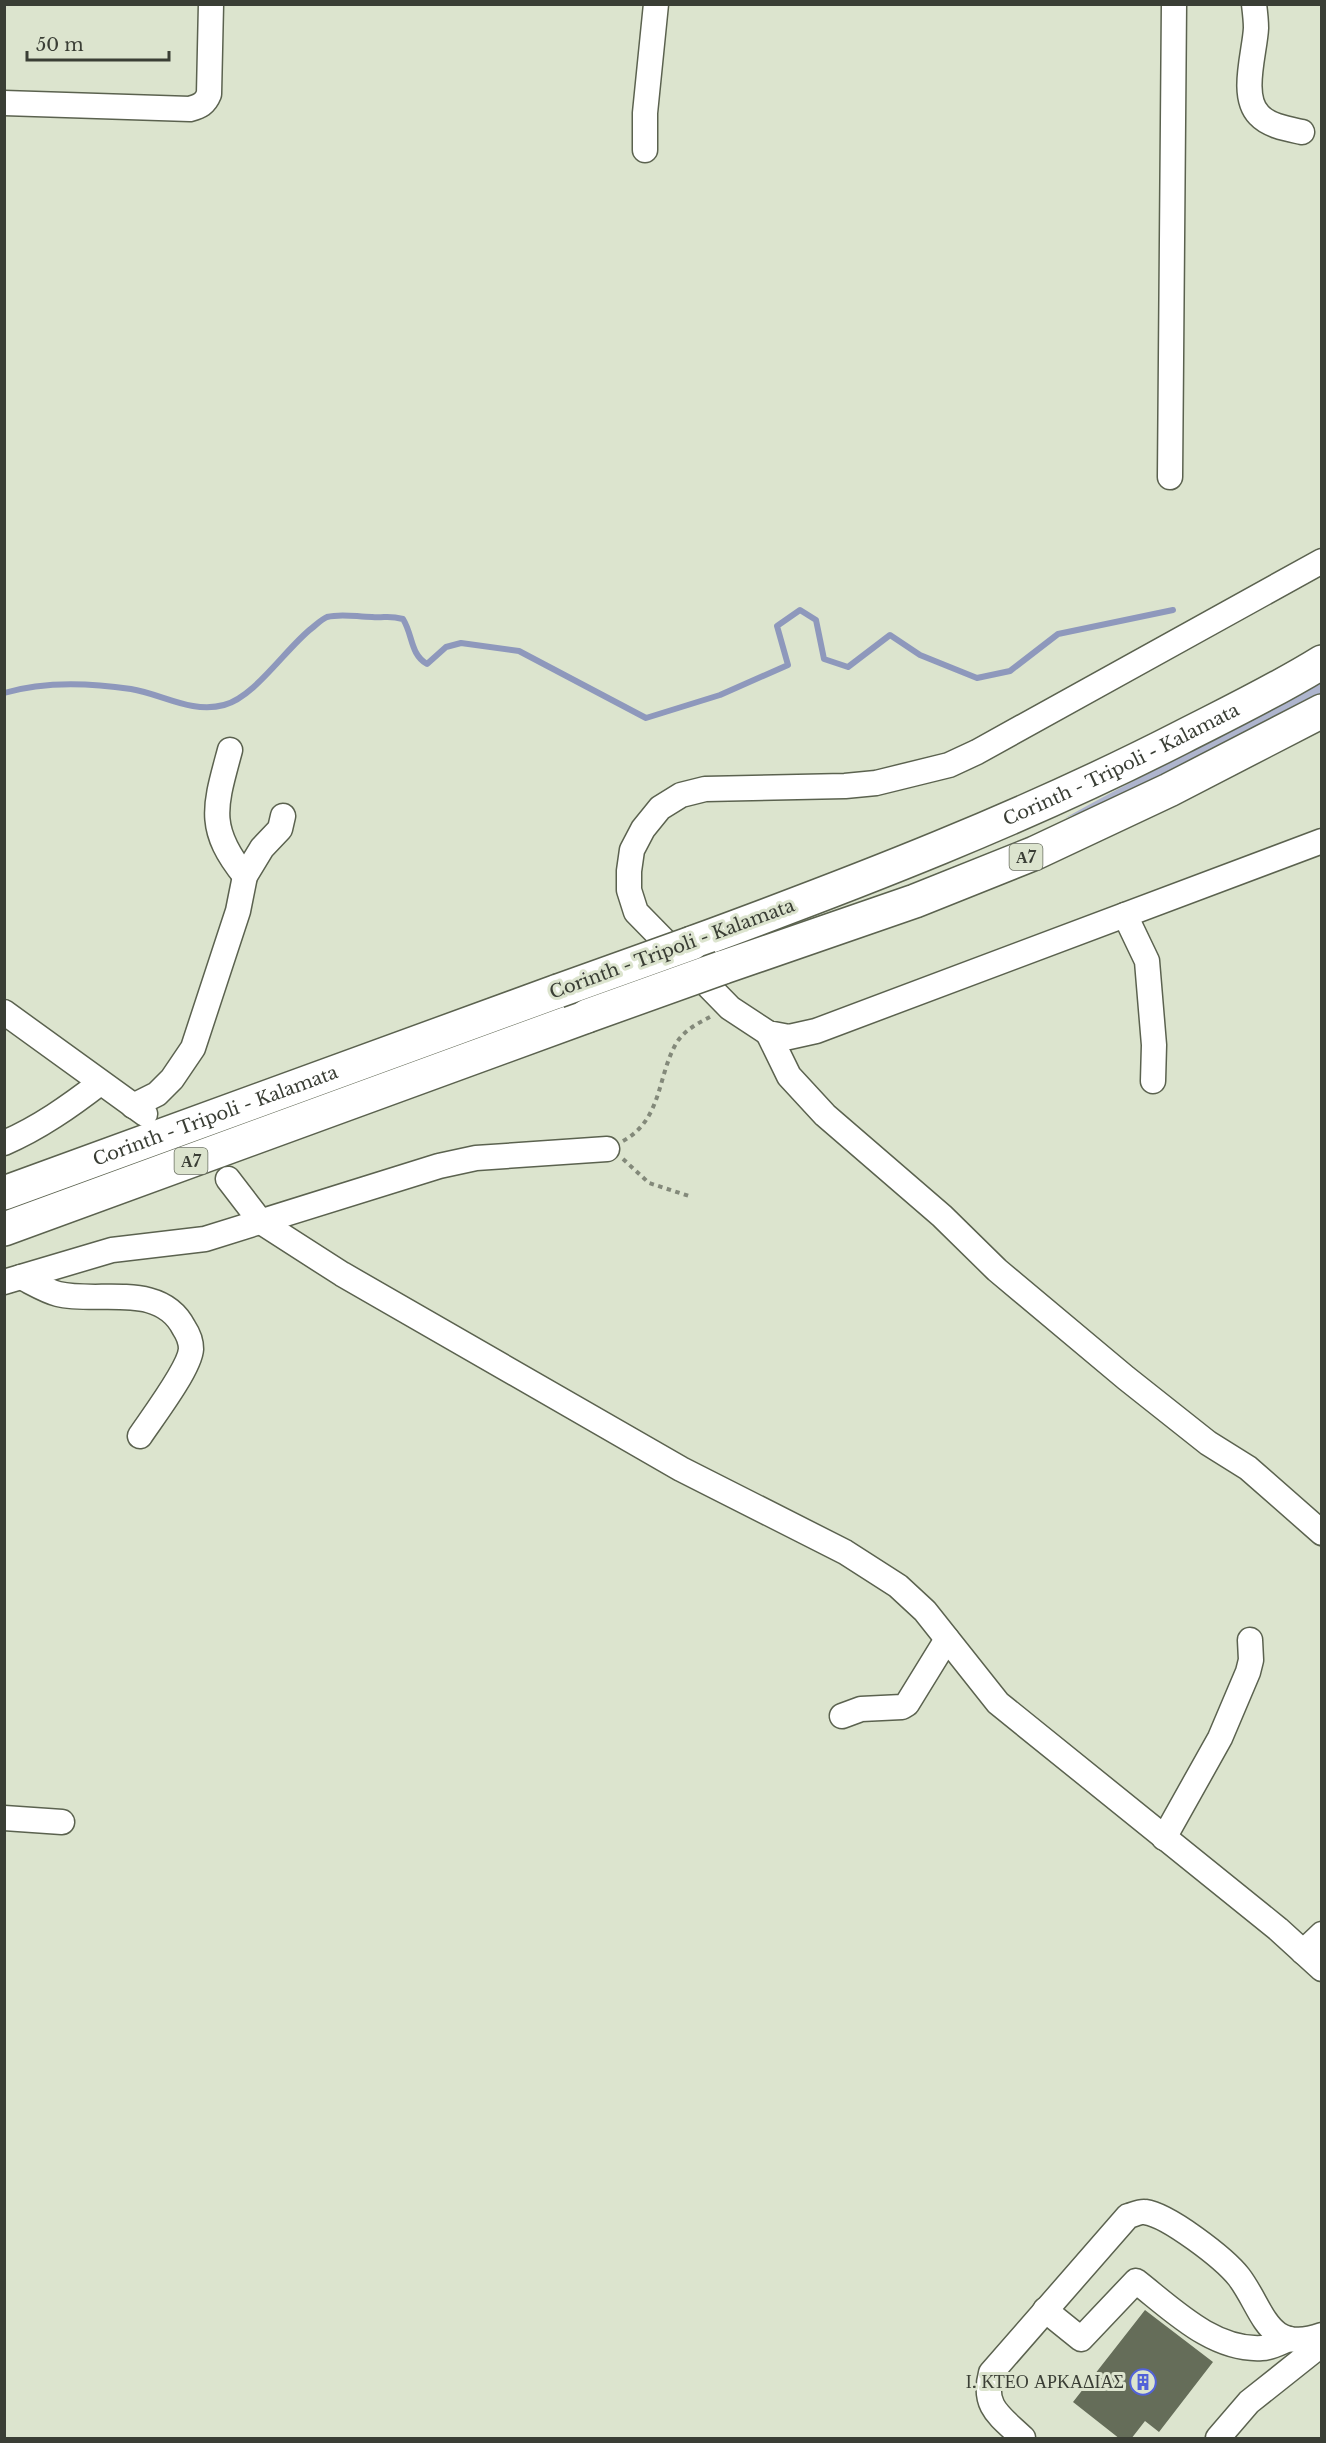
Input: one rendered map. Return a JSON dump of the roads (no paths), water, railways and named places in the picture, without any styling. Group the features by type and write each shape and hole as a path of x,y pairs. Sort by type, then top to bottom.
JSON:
{"highway":[{"name":"Corinth - Tripoli - Kalamata","path":"4,1193 692,943 952,843 1056,798 1224,717 1322,662"},
{"name":"Corinth - Tripoli - Kalamata","path":"4,1229 586,1016 915,901 1035,853 1158,795 1320,712"}],"street":[{"path":"4,103 190,109 201,106 209,94 211,4"},
{"path":"645,150 645,113 656,4"},
{"path":"1170,477 1174,4"},
{"path":"1254,4 1256,27 1249,90 1251,104 1260,117 1274,124 1302,132"},
{"path":"1322,561 1120,674 949,765 876,783 845,786 705,789 681,795 660,808 643,829 632,850 629,890 636,912 730,1008 768,1033 789,1036 816,1031 1322,841"},
{"path":"230,750 217,820 224,848 245,876"},
{"path":"4,1012 139,1110 172,1079 193,1048 238,911 245,876 262,848 280,829 283,816"},
{"path":"1125,915 1147,961 1154,1044 1153,1081"},
{"path":"768,1033 789,1076 825,1115 942,1215 997,1270 1144,1393 1208,1443 1248,1468 1322,1533"},
{"path":"4,1143 44,1123 76,1102 99,1083"},
{"path":"13,1280 112,1250 205,1239 439,1166 476,1158 607,1149"},
{"path":"228,1179 261,1222 342,1274 681,1470 872,1568 898,1586 926,1611 998,1703 1278,1929 1322,1969"},
{"path":"13,1280 56,1294 84,1297 127,1296 150,1301 165,1307 182,1323 189,1337 191,1351 175,1384 140,1436"},
{"path":"842,1716 861,1710 902,1707 907,1704 947,1639"},
{"path":"1164,1838 1220,1738 1248,1672 1251,1660 1250,1640"},
{"path":"4,1818 62,1822"},
{"path":"1303,1952 1322,1934"},
{"path":"1023,2439 993,2410 987,2389 991,2373 1128,2216 1143,2211 1163,2217 1198,2241 1238,2276 1270,2330 1289,2339"},
{"path":"1046,2310 1081,2339 1136,2281 1202,2331 1232,2345 1263,2348 1289,2339 1308,2340 1322,2335"},
{"path":"1218,2439 1249,2402 1322,2344"}],"waterway":[{"path":"4,693 35,686 84,684 143,691 200,707 224,705 236,700 259,682 302,637 325,618 338,615 390,617 403,619 417,655 427,664 446,647 461,643 519,651 646,718 720,695 788,665 777,626 800,610 816,620 824,659 848,667 890,635 920,655 977,678 1010,671 1058,634 1173,610"}],"place":[{"name":"Ι. ΚΤΕΟ ΑΡΚΑΔΙΑΣ","path":"1143,2382"}]}
